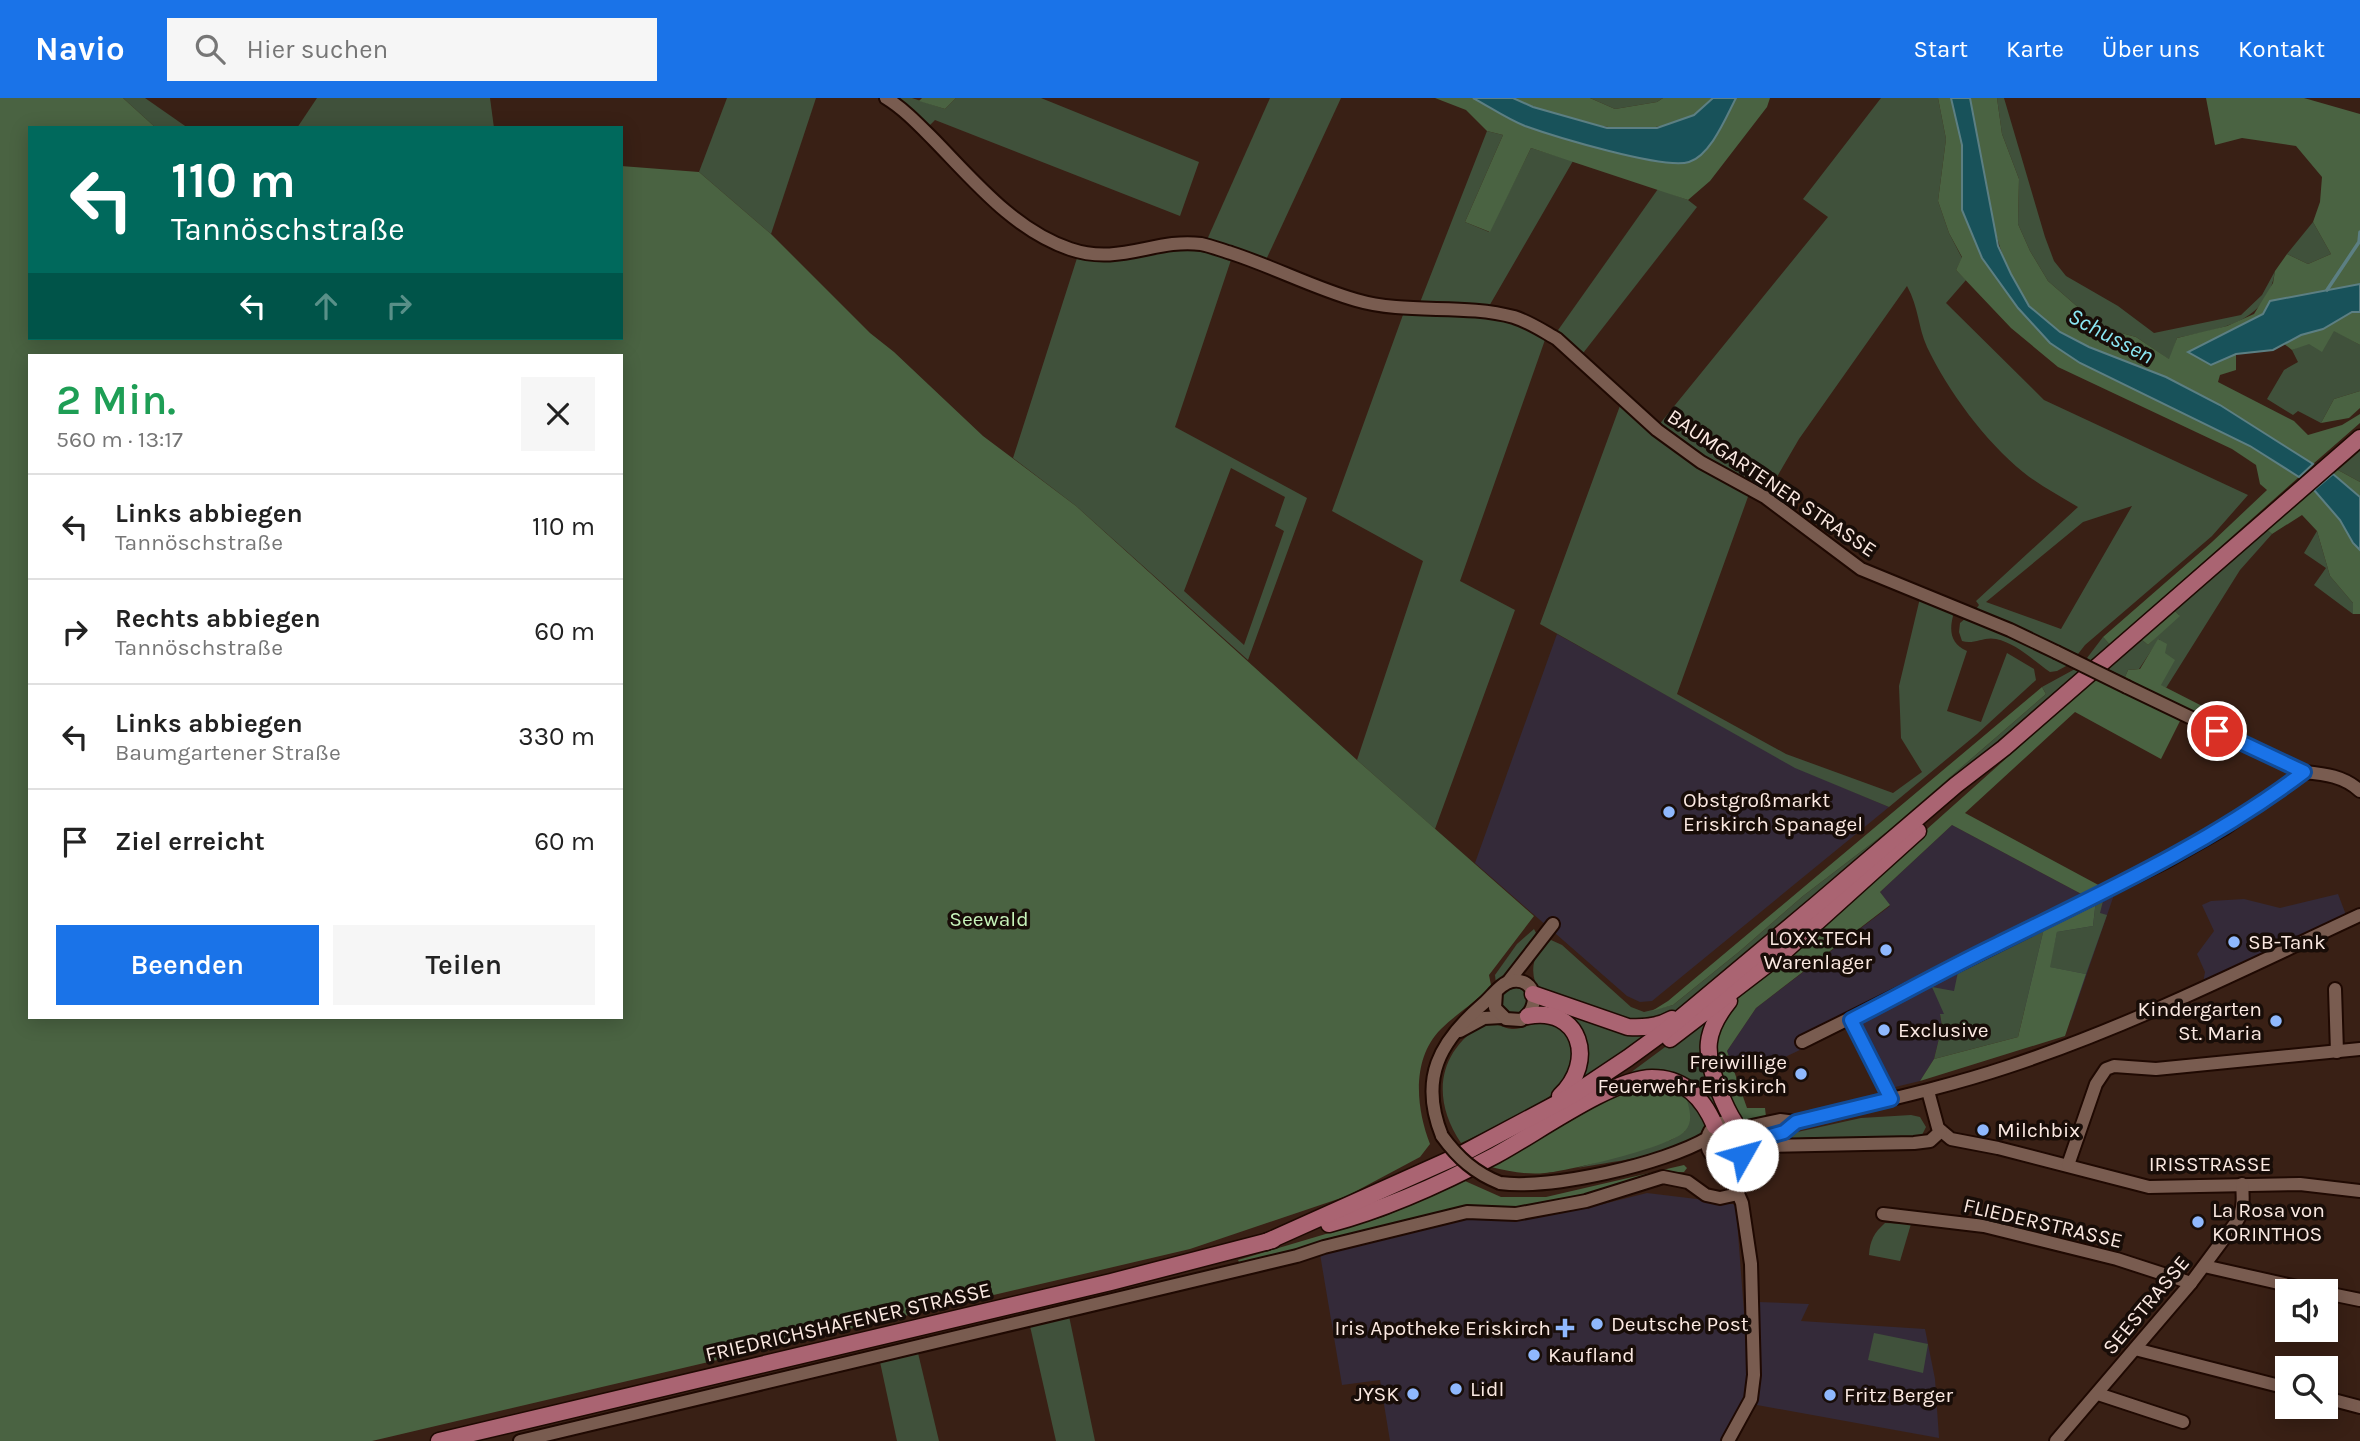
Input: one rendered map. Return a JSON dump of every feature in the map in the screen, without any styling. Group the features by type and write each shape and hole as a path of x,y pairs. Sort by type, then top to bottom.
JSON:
{"main road":[{"path":"1266,1242 1460,1155 1571,1096 1665,1031 1956,785 2004,748 2360,438"},
{"path":"1584,1104 1759,971 1844,899 1963,791 2004,748"},
{"path":"1739,1126 1729,1115 1713,1074 1708,1058 1709,1037 1721,1010 1759,971"},
{"path":"1530,989 1605,1020 1641,1028 1669,1021 1703,998"},
{"path":"1519,1123 1565,1091 1581,1062 1581,1049 1571,1028 1546,1015 1528,1016"},
{"path":"1266,1242 1338,1222 1422,1191 1497,1155 1616,1087 1639,1079 1670,1080 1686,1087 1702,1101 1711,1138"},
{"name":"FRIEDRICHSHAFENER STRASSE","path":"439,1441 1111,1282 1266,1242"}],"street":[{"name":"BAUMGARTENER STRASSE","path":"887,98 913,119 1004,210 1039,236 1072,250 1097,255 1119,254 1179,243 1203,244 1357,300 1403,307 1492,313 1516,317 1538,327 1557,339 1657,430 1682,449 1765,497 1861,569 2010,630 2304,772 2326,774 2350,782 2360,791"},
{"path":"1802,1042 2167,861 2225,828 2304,772"},
{"path":"1553,924 1508,982 1469,1015 1451,1037 1437,1063 1432,1087 1434,1111 1442,1136 1459,1158 1471,1168 1500,1183 1520,1186 1587,1177 1687,1150 1711,1138 1723,1122 1739,1126 1780,1120 1796,1122 1928,1091 2007,1067 2095,1035 2216,983 2360,915"},
{"path":"1451,1037 1484,1018 1502,1017 1517,1021 1528,1016 1534,1006 1527,957"},
{"path":"1508,982 1519,981 1530,989"},
{"path":"2335,989 2337,1052"},
{"path":"1496,992 1494,1004 1502,1017"},
{"path":"1851,1020 1891,1099"},
{"path":"2068,1165 2100,1075 2113,1066 2156,1069 2360,1049"},
{"path":"1753,1146 1930,1141 1941,1131 1928,1091"},
{"path":"1711,1138 1716,1158 1724,1161 1739,1158 1753,1146 1784,1132 1796,1122"},
{"path":"1739,1126 1753,1146"},
{"name":"IRISSTRASSE","path":"1941,1131 1958,1141 2068,1165 2149,1187 2300,1184 2360,1191"},
{"path":"1738,1194 1739,1158"},
{"path":"1724,1161 1742,1203 1751,1264 1754,1382 1751,1399 1728,1441"},
{"path":"520,1441 1256,1266 1467,1212 1516,1214 1586,1201 1663,1177 1688,1182 1713,1197 1738,1194"},
{"name":"SEESTRASSE","path":"2056,1441 2191,1283 2241,1216 2242,1184"},
{"name":"FLIEDERSTRASSE","path":"1884,1214 1984,1226 2117,1259 2191,1283"},
{"path":"2204,1266 2275,1282"},
{"path":"2338,1295 2360,1300"},
{"path":"2135,1349 2275,1385"},
{"path":"2098,1394 2183,1422"},
{"path":"2338,1401 2360,1407"}],"shaded area":[{"path":"1557,634 1795,767 1889,807 1652,1001 1640,1002 1627,996 1475,863"},
{"path":"1952,825 2087,897 2116,889 2071,1020 1954,991 1945,1014 1940,1015 1942,1026 1934,1059 1920,1081 1891,1088 1858,1022 1773,1063 1734,1071 1727,1051 1756,1008 1890,906 1880,892"},
{"path":"2338,894 2346,915 2203,983 2205,972 2197,954 2214,931 2202,905 2211,901 2244,899 2280,908"},
{"path":"1647,1193 1705,1200 1716,1204 1733,1204 1736,1207 1749,1378 1745,1399 1722,1441 1390,1441 1380,1380 1342,1385 1320,1254 1463,1218 1518,1218 1591,1207"},
{"path":"1758,1302 1809,1304 1801,1321 1925,1329 1935,1379 1939,1438 1757,1405"}],"green space":[{"name":"Seewald","path":"0,98 123,98 154,126 28,126 28,340 623,340 623,166 699,172 771,234 870,333 894,352 983,436 1076,506 1534,916 1489,975 1491,985 1431,1041 1421,1069 1419,1084 1419,1100 1430,1144 1420,1157 1347,1196 1190,1249 372,1441 0,1441"},
{"path":"123,98 145,98 185,126 154,126"},
{"path":"317,98 490,98 494,126 298,126"},
{"path":"727,98 816,98 771,234 699,172"},
{"path":"895,98 912,98 945,109 956,98 1041,98 1199,162 1180,216 935,120 928,127"},
{"path":"922,98 956,98 945,109 919,101"},
{"path":"1270,98 1341,98 1265,262 1206,242"},
{"path":"1435,98 1473,98 1519,123 1540,131 1608,151 1676,163 1689,162 1705,151 1736,98 1770,98 1767,107 1710,181 1688,200 1531,148 1490,232 1465,222 1503,135 1487,131 1466,110"},
{"path":"1513,98 1590,98 1615,109 1657,102 1663,98 1713,98 1695,114 1670,124 1625,128 1602,126 1556,115"},
{"path":"1590,98 1663,98 1657,102 1615,109"},
{"path":"1881,98 1938,98 1946,139 1938,201 1949,233 1962,258 1956,270 1966,280 1946,303 2044,400 2248,495 2212,536 2085,645 2078,654 1976,609 1979,605 1976,601 2078,507 2023,472 1981,430 1946,381 1927,347 1907,286 1799,439 1767,494 1700,457 1658,426 1828,217 1803,199","holes":["2132,506 2061,629 1986,602 2083,522"]},
{"path":"1938,98 1951,98 1962,145 1962,210 1982,258 2018,308 2050,343 2080,363 2250,446 2299,477 2110,645 2103,637 2267,490 2260,484 2256,465 2232,449 2058,367 2011,328 1956,270 1962,257 1949,233 1938,201 1946,139"},
{"path":"1970,98 1997,98 2002,134 2019,179 2018,224 2048,281 2095,322 2136,337 2169,359 2177,338 2227,326 2254,314 2273,283 2275,271 2287,254 2308,264 2331,254 2313,222 2320,202 2322,177 2296,146 2242,138 2215,145 2206,98 2304,98 2360,114 2360,284 2270,301 2263,314 2188,352 2211,365 2236,354 2236,370 2220,375 2218,382 2294,421 2308,435 2342,425 2360,414 2360,423 2313,464 2204,396 2166,377 2077,341 2044,320 2017,287 1997,236"},
{"path":"1997,98 2004,98 2045,237 2054,261 2066,276 2118,306 2154,333 2241,315 2262,295 2275,271 2270,289 2262,302 2240,321 2177,338 2170,360 2136,337 2095,322 2048,281 2018,224 2019,179 2002,134"},
{"path":"1487,131 1503,135 1465,222 1489,232 1531,148 1573,161 1488,308 1419,305"},
{"path":"1658,189 1688,200 1697,207 1580,357 1556,333"},
{"path":"2313,222 2331,254 2308,264 2287,254"},
{"path":"1186,246 1232,257 1175,427 1307,498 1248,660 1076,506 1013,458 1078,255 1123,258","holes":["1231,468 1285,497 1275,526 1284,531 1244,645 1184,591"]},
{"path":"1404,312 1512,321 1546,337 1460,581 1515,610 1435,829 1357,760 1423,561 1332,511"},
{"path":"2352,312 2360,312 2360,345 2334,331 2322,352 2309,344 2292,350 2283,343"},
{"path":"2334,330 2360,345 2360,391 2334,399 2321,423 2298,411 2293,415 2267,399 2284,370 2298,362 2292,350"},
{"path":"2360,391 2360,408 2349,418 2321,423 2334,399"},
{"path":"1621,403 1749,494 1677,694 1786,754 1893,793 1922,772 1901,738 1899,686 1920,598 1951,612 1952,637 1967,651 1947,711 1981,722 2007,653 2034,669 2036,680 1977,734 1889,807 1795,768 1540,624"},
{"path":"2360,451 2360,482 2338,470"},
{"path":"2338,470 2360,482 2360,497 2333,474"},
{"path":"2314,490 2340,520 2360,550 2360,614 2353,614 2353,603 2330,576 2317,531 2302,515 2272,534 2266,529"},
{"path":"2266,529 2272,534 2240,570 2166,688 2160,685 2165,653 2159,639 2139,669 2128,670 2125,677 2106,668 2141,639 2148,645 2179,615 2174,610"},
{"path":"2317,531 2330,576 2353,603 2353,614 2314,585 2326,568 2304,553"},
{"path":"2174,610 2180,616 2148,645 2141,639"},
{"path":"1966,618 2068,665 2050,672 2018,648 2003,641 1992,638 1962,641 1960,623"},
{"path":"2103,637 2110,645 2092,661 2087,658"},
{"path":"2158,639 2167,644 2165,653 2175,660 2161,685 2208,709 2209,722 2125,677 2128,670 2140,669"},
{"path":"2075,669 2079,671 1846,871 1670,1015 1631,1023 1540,992 1534,978 1534,963 1540,950 1551,940 1562,945 1631,1007 1644,1012 1673,1005 1803,896 1888,831 2046,694 2042,687"},
{"path":"2095,679 2181,719 2161,759 2075,712 1965,813 2104,888 2087,897 1952,825 1880,892 1890,905 1756,1008 1727,1051 1747,1108 1765,1108 1766,1117 1747,1122 1732,1112 1714,1065 1715,1030 1729,1006 1855,897"},
{"path":"2042,687 2046,694 1888,831 1803,896 1673,1005 1652,1011 1668,1001"},
{"path":"2101,898 2103,901 2100,913 2107,915 2086,974 2049,967 2057,932 2093,926 2096,899"},
{"path":"2096,899 2093,926 2057,932 2050,967 2086,974 2065,1036 1920,1081 1934,1059 2018,1037 2045,924"},
{"path":"2045,924 2018,1037 1934,1059 1942,1026 1940,1014 1944,1014 1932,987 1954,991 1959,967"},
{"path":"1534,929 1536,933 1509,973 1496,984 1495,975 1517,944"},
{"path":"1515,988 1524,992 1528,1001 1524,1010 1515,1014 1506,1010 1502,1001 1506,992"},
{"path":"1547,1006 1652,1033 1576,1087 1586,1056 1545,1009"},
{"path":"1715,1010 1721,1110 1716,1111 1699,1089 1626,1076"},
{"path":"1486,1022 1512,1029 1539,1022 1553,1024 1565,1032 1570,1040 1574,1056 1573,1068 1571,1075 1553,1094 1504,1123 1461,1143 1445,1109 1444,1076 1457,1047"},
{"path":"1655,1081 1689,1094 1706,1121 1697,1138 1685,1145 1656,1154 1577,1168 1671,1140 1685,1131 1644,1085"},
{"path":"1644,1085 1667,1089 1687,1100 1690,1120 1685,1131 1641,1151 1557,1171 1524,1173 1491,1167 1612,1097"},
{"path":"1911,1115 1920,1117 1926,1127 1917,1139 1813,1137 1770,1140 1861,1118"},
{"path":"1727,1131 1735,1134 1738,1142 1735,1150 1727,1153 1719,1150 1716,1142 1719,1134"},
{"path":"1684,1165 1687,1168 1684,1172 1659,1173 1586,1196 1526,1207 1486,1207 1333,1237 1301,1250 1241,1266 1238,1260 1383,1217 1465,1181 1501,1197 1546,1197"},
{"path":"1885,1223 1911,1224 1900,1261 1869,1255 1873,1237"},
{"path":"1069,1316 1095,1441 1056,1441 1030,1326"},
{"path":"1874,1333 1928,1344 1923,1373 1868,1360"},
{"path":"918,1353 939,1441 897,1441 880,1362"}],"water":[{"path":"1473,98 1513,98 1533,107 1607,128 1657,128 1694,115 1713,98 1736,98 1704,152 1689,162 1676,163 1634,157 1539,131 1512,120"},
{"path":"1951,98 1970,98 1998,246 2029,306 2060,332 2089,347 2166,377 2220,405 2313,464 2299,477 2250,446 2080,363 2050,343 2018,308 1982,258 1962,210 1962,145"},
{"path":"2360,284 2360,312 2352,312 2323,329 2301,335 2273,350 2236,354 2211,365 2188,352 2263,314 2270,301"},
{"path":"2333,474 2360,497 2360,550 2340,520 2314,490"}],"waterway":[{"path":"2327,290 2359,242 2360,232"}],"place":[{"name":"Obstgroßmarkt Eriskirch Spanagel","path":"1669,812"},
{"name":"SB-Tank","path":"2234,942"},
{"name":"LOXX.TECH Warenlager","path":"1886,950"},
{"name":"Kindergarten St. Maria","path":"2276,1021"},
{"name":"Exclusive","path":"1884,1030"},
{"name":"Freiwillige Feuerwehr Eriskirch","path":"1801,1074"},
{"name":"Milchbix","path":"1983,1130"},
{"name":"La Rosa von KORINTHOS","path":"2198,1222"},
{"name":"Deutsche Post","path":"1597,1324"},
{"name":"Iris Apotheke Eriskirch","path":"1565,1328"},
{"name":"Kaufland","path":"1534,1355"},
{"name":"Lidl","path":"1456,1389"},
{"name":"JYSK","path":"1413,1394"},
{"name":"Fritz Berger","path":"1830,1395"}],"route":[{"path":"1742,1155 1748,1142 1784,1132 1796,1122 1891,1099 1851,1020 1957,964 2167,861 2225,828 2304,772 2217,731"}],"water label":[{"name":"Schussen","path":"2111,336"}]}
